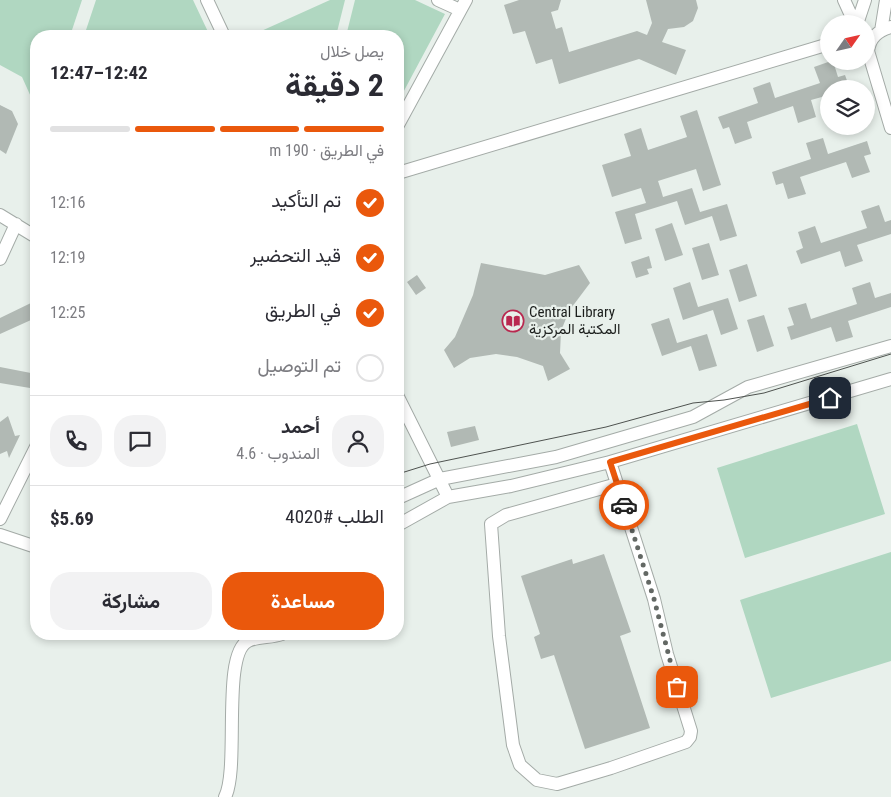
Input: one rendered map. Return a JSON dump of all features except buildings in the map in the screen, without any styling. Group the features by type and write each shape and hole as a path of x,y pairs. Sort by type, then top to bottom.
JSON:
{"street":[{"path":"207,0 221,30"},
{"path":"404,114 463,5 438,0"},
{"path":"844,0 852,15"},
{"path":"859,15 865,0"},
{"path":"886,0 886,29 870,42 868,56 891,128"},
{"path":"404,171 820,47"},
{"path":"0,215 30,232"},
{"path":"0,258 16,224"},
{"path":"404,495 434,482 497,470 600,446 703,413 748,387 891,346"},
{"path":"404,521 434,503 448,497 510,486 610,462 891,379"},
{"path":"404,410 430,464 435,485 439,489 440,496 434,503"},
{"path":"0,519 3,503 30,457"},
{"path":"610,462 654,599 667,654 691,731 690,737 686,742 611,768 557,784 547,783 537,780 520,766 513,745 499,636 491,524 506,516 617,484"},
{"path":"434,482 448,497"},
{"path":"0,535 30,545"},
{"path":"225,797 230,780 234,678 241,647 245,640"}],"green space":[{"path":"0,0 82,0 72,30 30,30 30,95 22,77 0,65"},
{"path":"96,0 193,0 207,30 86,30"},
{"path":"330,0 345,0 338,30 263,30"},
{"path":"355,0 415,0 445,14 404,91 404,30 348,30"},
{"path":"857,424 885,514 745,558 717,468"},
{"path":"891,552 891,661 771,698 740,600"}],"tram line":[{"path":"404,472 430,464 606,427 693,403 764,393 891,354"}],"way so far":[{"path":"624,505 654,599 677,687"}],"place":[{"name":"Central Library المكتبة المركزية","path":"513,321"}],"route":[{"path":"624,505 610,462 830,398"}]}
